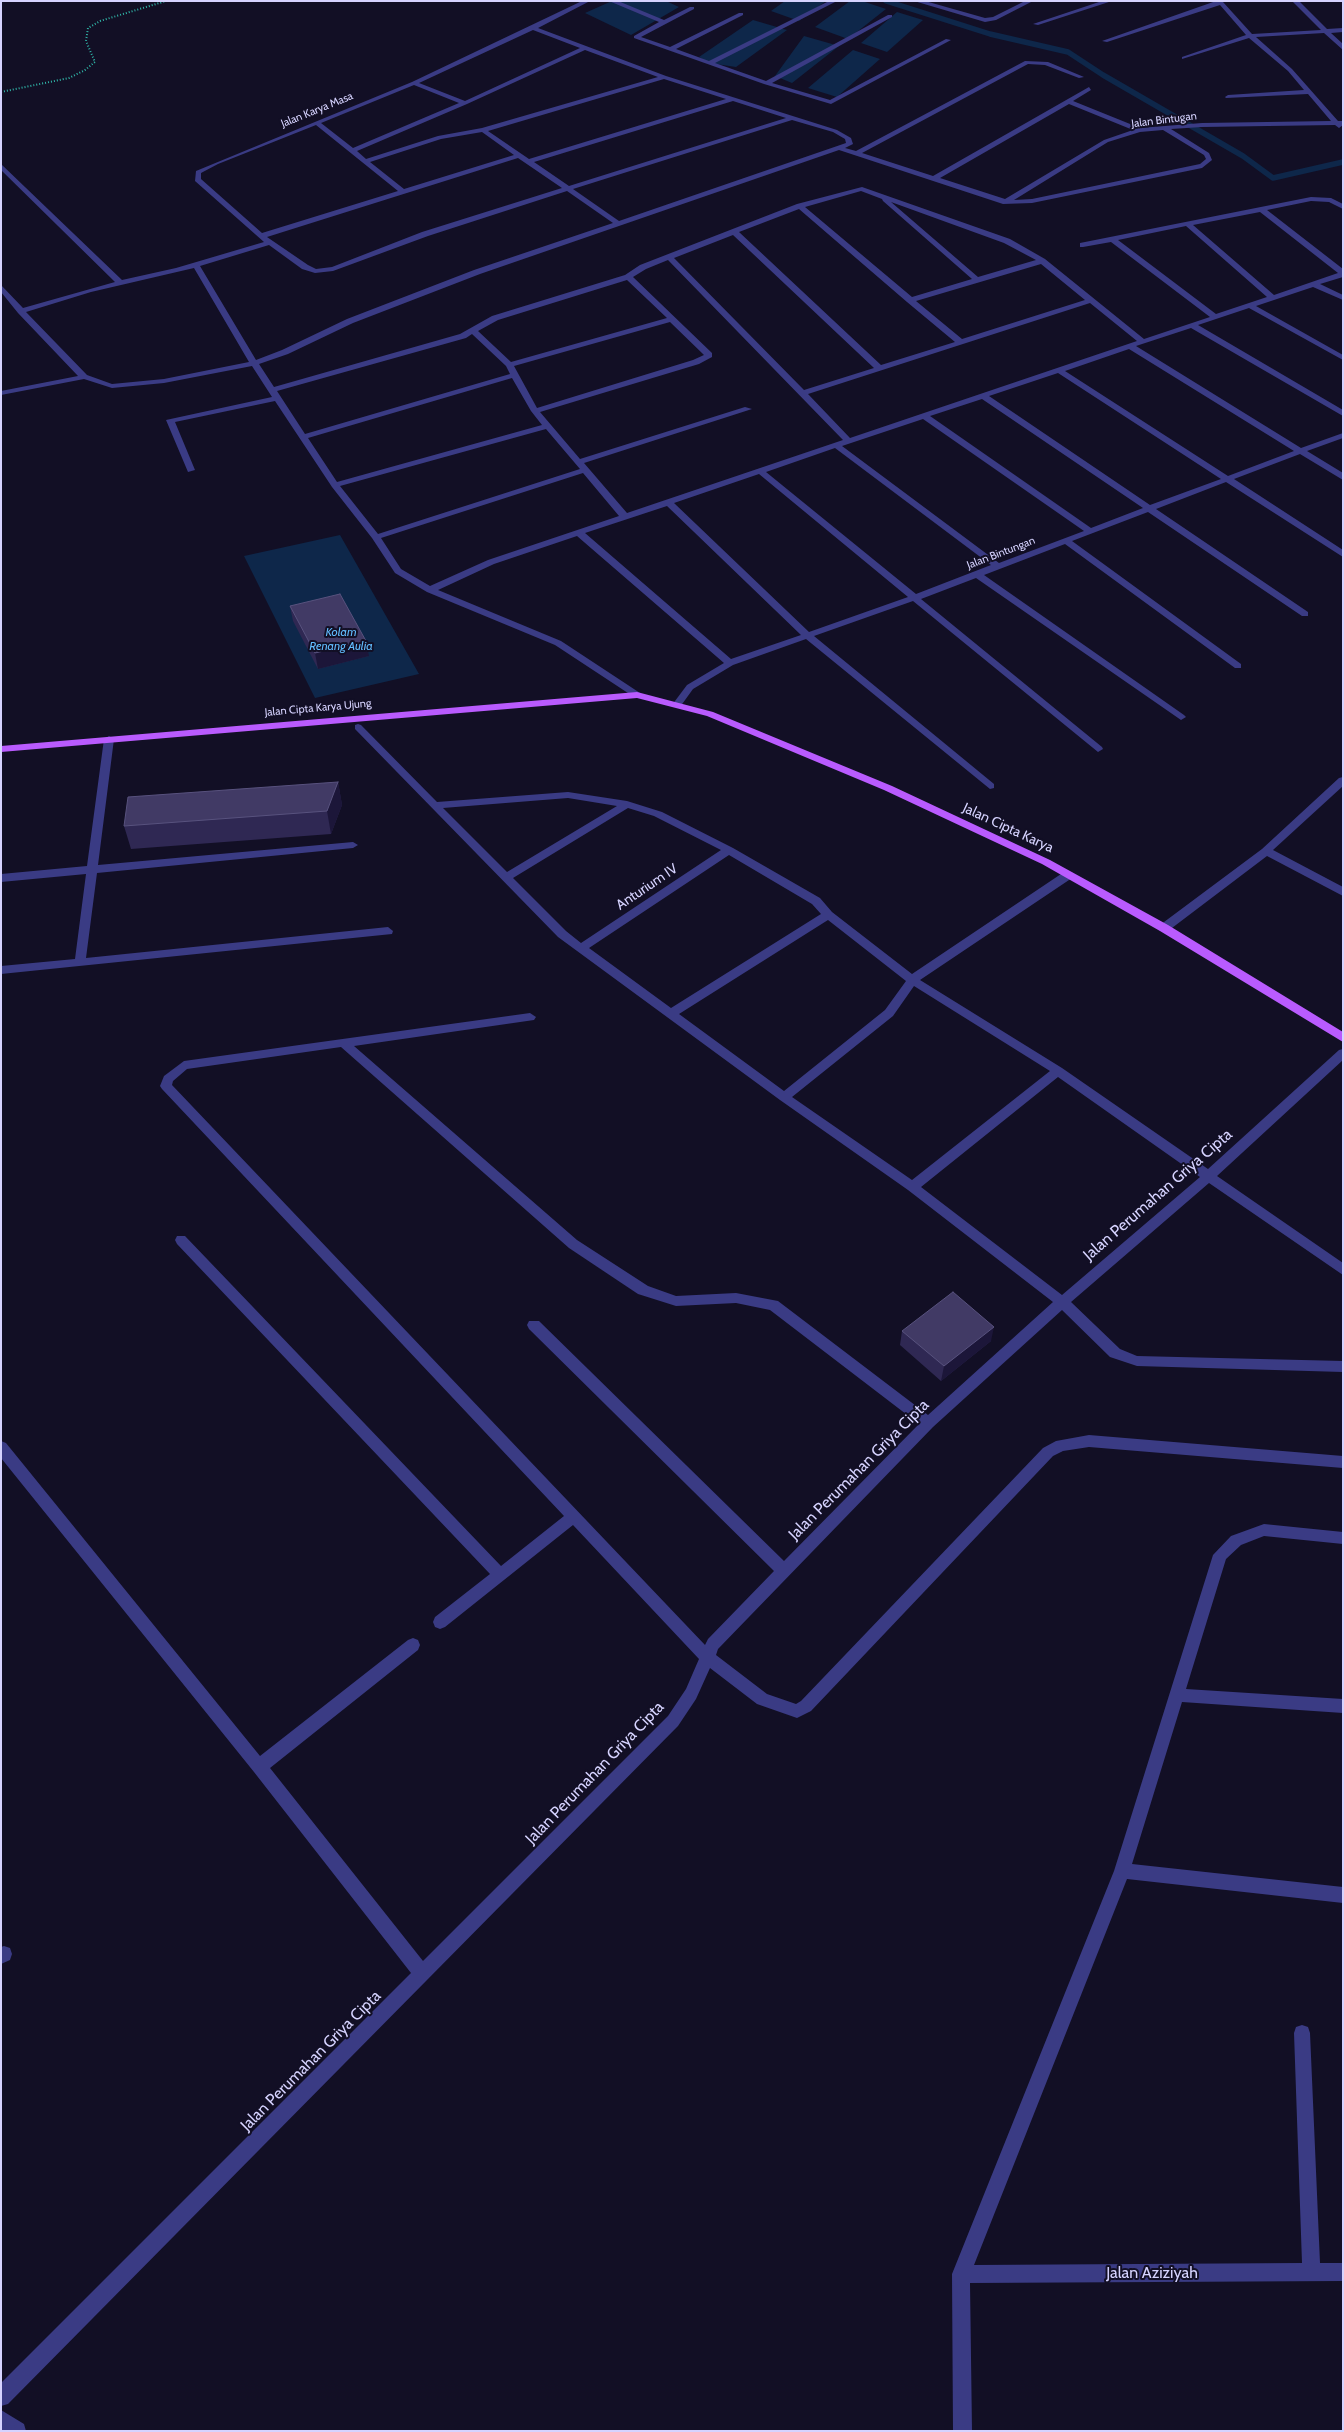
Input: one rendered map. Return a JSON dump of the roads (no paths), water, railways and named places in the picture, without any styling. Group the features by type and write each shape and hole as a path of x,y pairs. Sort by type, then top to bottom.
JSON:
{"main road":[{"name":"Jalan Cipta Karya","path":"637,695 710,714 880,784 1046,862 1164,928 1343,1038"},
{"name":"Jalan Cipta Karya Ujung","path":"1,749 637,695"}],"street":[{"name":"Jalan Karya Masa","path":"567,188 425,234 333,269 315,271 305,267 261,236 197,180 198,172 414,83 587,1"},
{"path":"612,1 664,22"},
{"path":"709,63 834,1"},
{"path":"917,1 984,20 994,19 1030,1"},
{"path":"931,5 940,1"},
{"path":"1036,24 1109,1"},
{"path":"1295,1 1343,48"},
{"path":"1104,41 1220,2 1250,36 1290,70 1340,123 1343,130"},
{"path":"692,8 636,37 766,83 830,102 948,40"},
{"path":"671,49 741,14"},
{"path":"766,83 890,16"},
{"path":"1,287 21,311 84,377 112,386 133,386 255,363 396,303 616,222 850,144 848,138 835,131 664,77 533,28"},
{"path":"1184,58 1250,36 1343,30"},
{"path":"352,150 465,103 586,47"},
{"path":"856,154 1027,62 1046,63 1081,77"},
{"path":"365,161 440,137 483,130 664,77"},
{"path":"414,83 465,103"},
{"path":"935,178 1089,89"},
{"path":"1228,97 1309,92"},
{"path":"529,161 732,99"},
{"path":"1068,101 1139,130"},
{"path":"567,188 794,117"},
{"path":"316,122 402,191"},
{"name":"Jalan Bintugan","path":"1006,202 1106,141 1139,130 1202,125 1340,123"},
{"path":"839,148 1006,202 1032,201 1202,166 1210,159 1207,154 1164,128"},
{"path":"483,130 616,222"},
{"path":"261,236 520,154"},
{"path":"1,166 120,283"},
{"path":"191,470 170,420 276,394 438,344 473,331 495,318 628,277 643,267 800,206 862,189 1007,241 1042,261 1143,342"},
{"path":"879,195 977,280"},
{"path":"1083,245 1317,199 1331,200 1343,207"},
{"path":"800,206 961,343"},
{"path":"1262,210 1343,274"},
{"path":"1187,224 1272,297"},
{"path":"734,232 880,369"},
{"path":"1112,239 1215,317"},
{"path":"21,311 89,290 196,265 271,242"},
{"path":"669,257 849,440"},
{"path":"910,300 1042,261"},
{"path":"196,265 255,363 303,437 335,485 376,537 398,572 430,590 558,643 637,695"},
{"path":"430,590 491,562 1343,274"},
{"path":"534,411 696,362 709,355 628,277"},
{"path":"1314,284 1343,298"},
{"path":"803,393 1092,300"},
{"path":"1250,306 1343,358"},
{"path":"509,366 673,319"},
{"path":"1192,325 1343,414"},
{"path":"473,331 509,366 534,411 625,517"},
{"path":"1130,346 1343,478"},
{"path":"1059,370 1343,554"},
{"path":"303,437 515,375"},
{"path":"1,393 84,377"},
{"path":"983,396 1305,614"},
{"path":"578,462 748,409"},
{"path":"924,416 1090,531"},
{"path":"335,485 547,426"},
{"name":"Jalan Bintungan","path":"677,705 690,687 730,663 914,598 1343,435"},
{"path":"837,446 998,566"},
{"path":"376,537 586,470"},
{"path":"760,471 1098,749"},
{"path":"668,502 807,635 990,786"},
{"path":"579,532 730,663"},
{"path":"1065,540 1238,666"},
{"path":"977,574 1181,717"},
{"path":"358,727 562,934 912,1187 1062,1302 1115,1353 1136,1361 1343,1367"},
{"path":"80,961 109,739"},
{"path":"1164,928 1266,851 1343,780"},
{"path":"435,805 568,795 627,804 658,814 729,850 816,901 828,915 912,980 1058,1071 1343,1270"},
{"path":"506,878 627,804"},
{"path":"1,878 353,845"},
{"name":"Anturium IV","path":"581,948 729,850"},
{"path":"1266,851 1343,892"},
{"path":"784,1096 889,1013 912,980 1068,875"},
{"path":"671,1014 828,915"},
{"path":"1,970 388,931"},
{"path":"530,1017 184,1065 168,1079 166,1086 707,1657 762,1699 797,1712 806,1706 1048,1452 1061,1445 1089,1441 1343,1462"},
{"path":"344,1043 573,1244 643,1290 676,1300 736,1298 773,1305 928,1423"},
{"name":"Jalan Perumahan Griya Cipta","path":"1,2397 673,1721 691,1694 713,1644 928,1423 1062,1302 1209,1176 1343,1053"},
{"path":"912,1187 1058,1071"},
{"path":"181,1240 500,1575"},
{"path":"534,1325 783,1570"},
{"path":"1,1447 259,1766 422,1974"},
{"path":"440,1622 573,1517"},
{"path":"963,2431 961,2274 1122,1871 1220,1556 1236,1540 1264,1530 1343,1538"},
{"path":"259,1766 414,1645"},
{"path":"1176,1695 1343,1706"},
{"path":"1122,1871 1343,1896"},
{"path":"1302,2033 1311,2272"},
{"name":"Jalan Aziziyah","path":"961,2274 1343,2272"},
{"path":"1,2419 17,2431"}],"water":[{"path":"612,1 666,1 679,7 631,35 585,13"},
{"path":"785,1 826,1 799,21 771,11"},
{"path":"850,1 862,1 886,9 848,39 815,27"},
{"path":"897,12 923,20 887,52 861,43"},
{"path":"753,20 787,30 736,67 709,63 699,57"},
{"path":"804,36 839,46 792,83 775,76"},
{"path":"853,50 880,59 837,97 808,88"},
{"name":"Kolam Renang Aulia","path":"340,535 419,674 315,698 244,556"}],"waterway":[{"path":"886,1 990,34 1068,52 1103,75 1243,156 1273,178 1343,162"}]}
